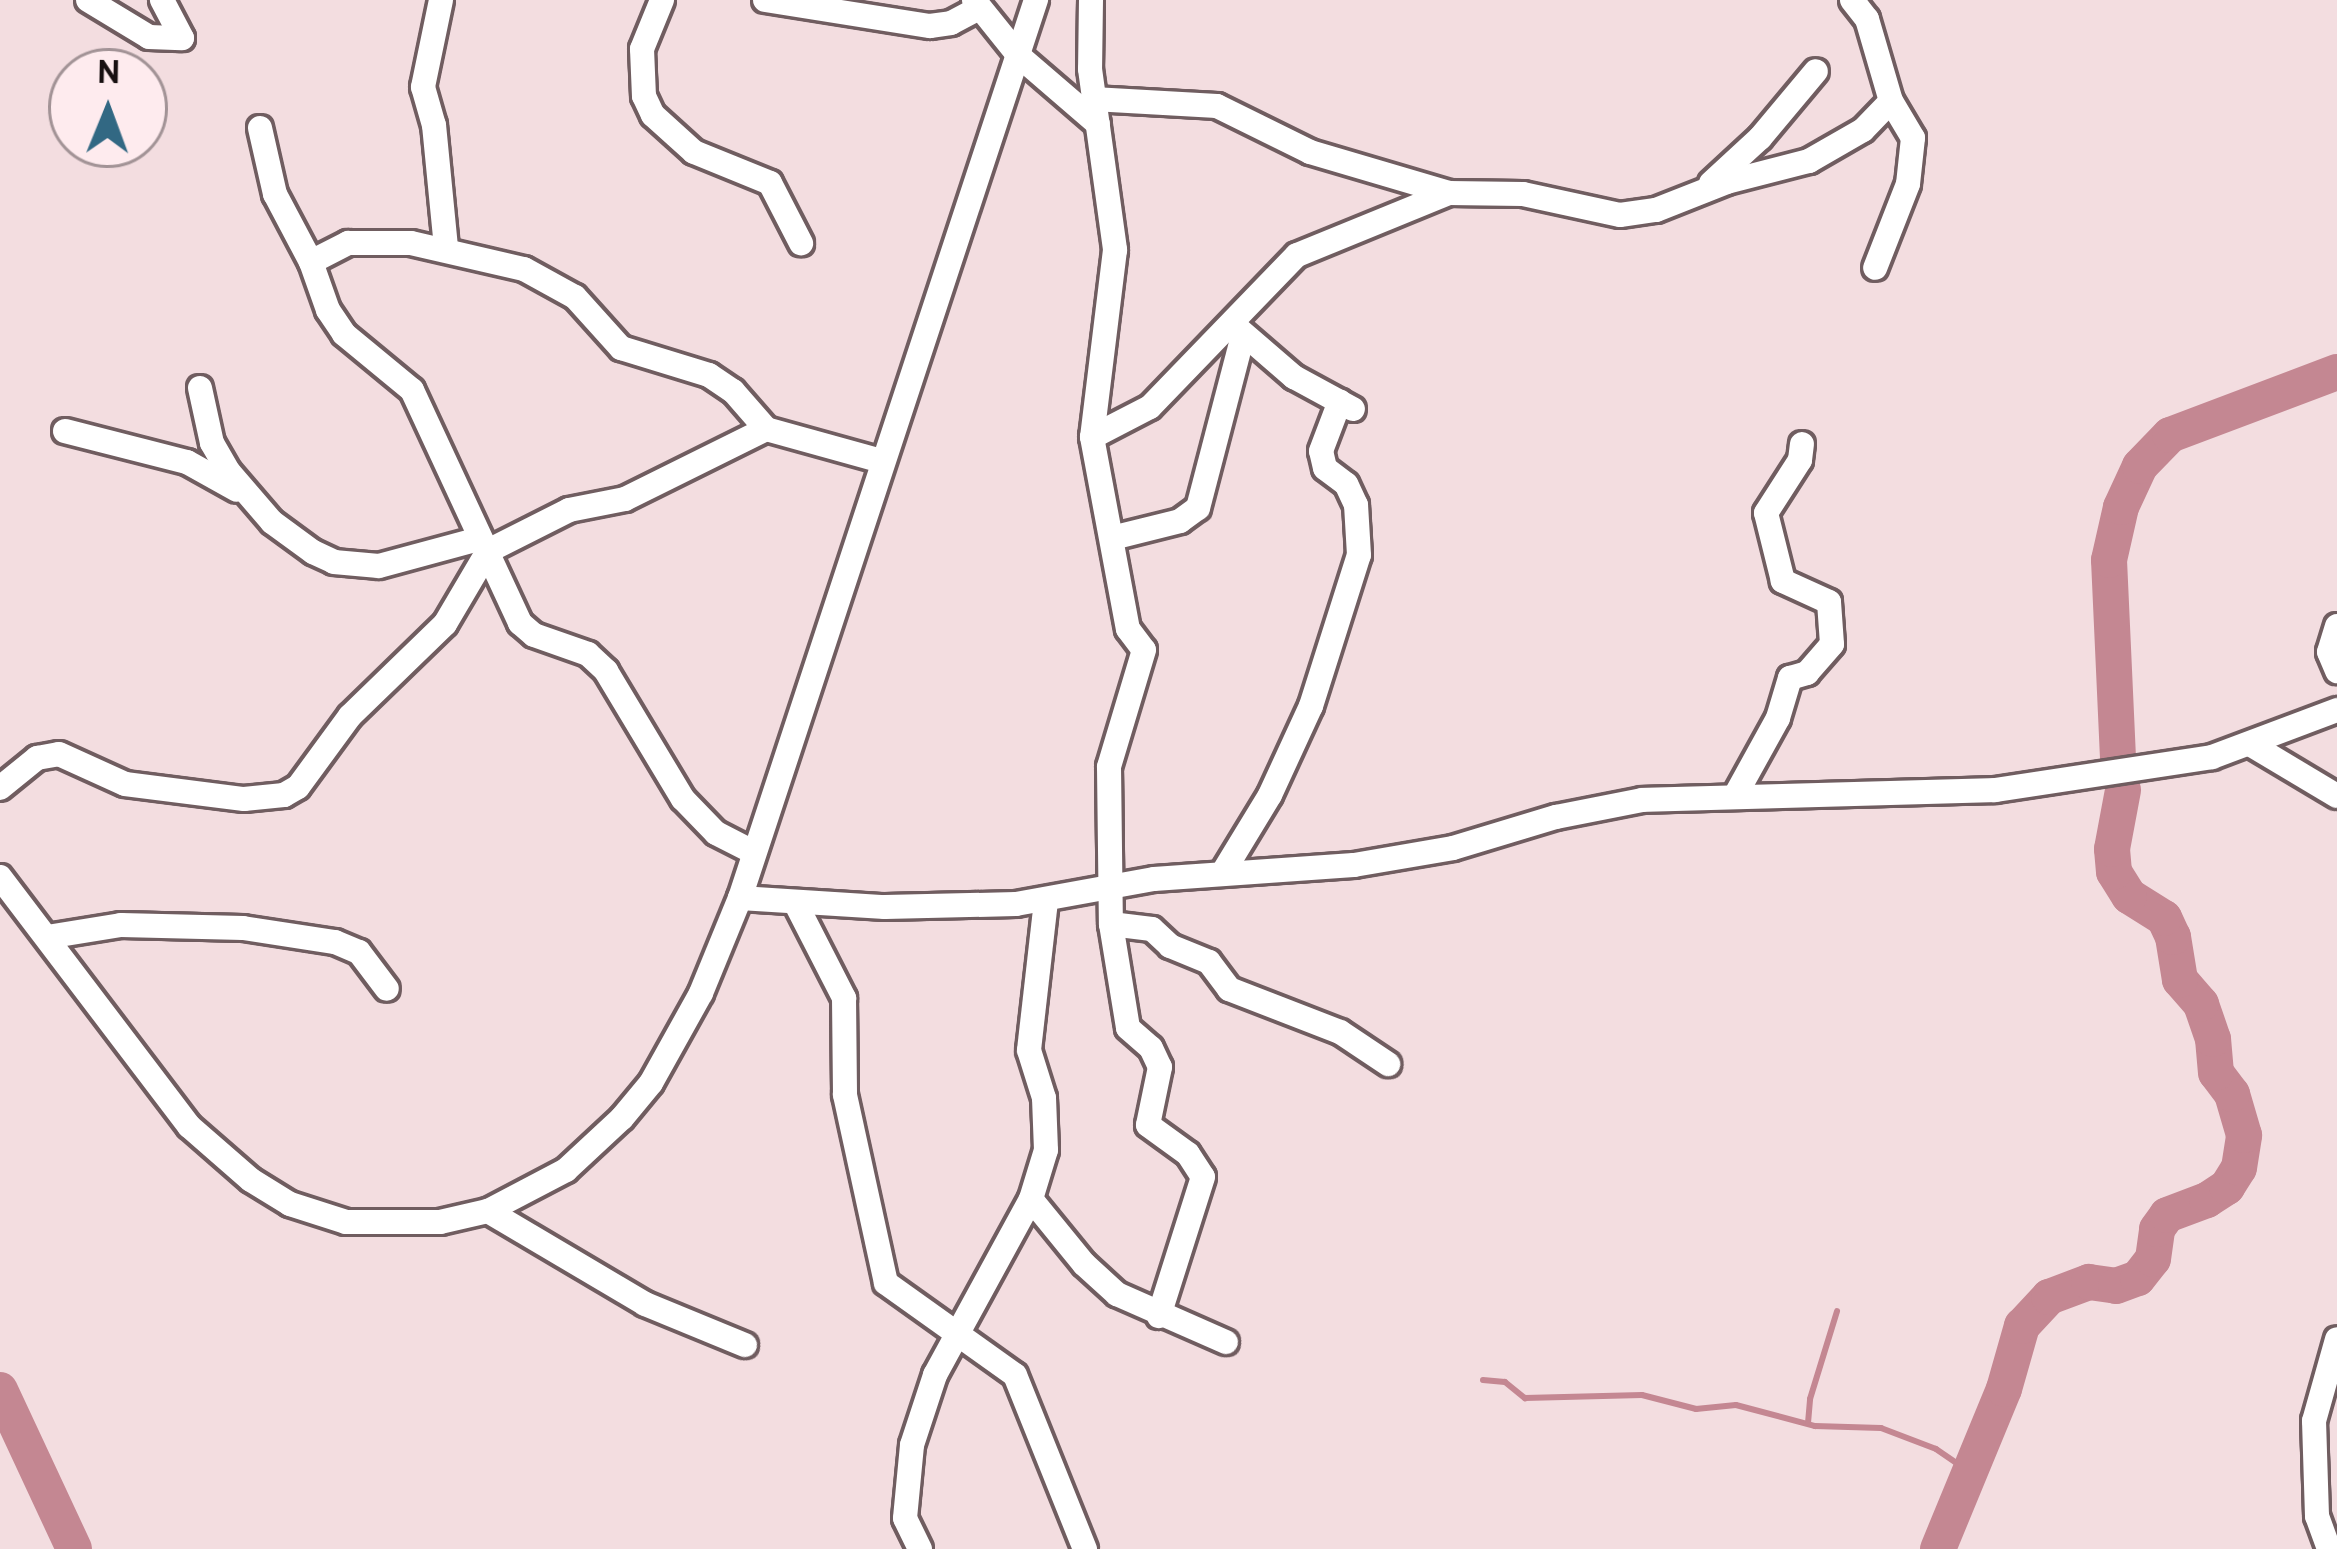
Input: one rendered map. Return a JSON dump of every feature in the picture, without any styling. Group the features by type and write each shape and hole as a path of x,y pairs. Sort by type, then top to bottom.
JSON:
{"street":[{"path":"88,0 149,37 182,38 162,0"},
{"path":"441,0 424,87 434,125 446,248"},
{"path":"662,0 642,49 644,96 653,115 665,131 694,152 770,183 801,243"},
{"path":"765,0 930,26 951,23 976,4 1019,56 1095,111 1217,106 1310,152 1448,193 1523,194 1620,215 1656,210 1809,161 1863,130 1891,101"},
{"path":"0,877 189,1126 270,1193 346,1222 424,1223 488,1211 566,1171 622,1118 678,1039 740,898 1036,0"},
{"path":"1091,0 1095,111 1115,250 1092,437 1128,629 1144,650 1109,767 1107,886 1128,1028 1151,1048 1160,1067 1148,1124 1188,1154 1203,1178 1159,1316"},
{"path":"1852,0 1867,19 1891,101 1913,138 1901,207 1875,268"},
{"path":"1700,193 1760,139 1816,71"},
{"path":"260,128 275,194 339,328 412,390 520,622 534,635 589,654 606,671 683,799 716,832 753,852"},
{"path":"1092,437 1150,407 1237,328 1297,255 1448,193"},
{"path":"311,262 348,243 446,248 548,280 575,297 621,348 710,375 733,391 766,429 881,461"},
{"path":"1222,874 1270,795 1311,706 1360,555 1356,505 1346,484 1325,468 1321,451 1346,405 1294,377 1237,328"},
{"path":"1112,538 1180,521 1198,508 1237,328"},
{"path":"200,388 212,442 254,501 292,539 334,562 356,566 396,562 428,549 483,545 569,510 626,500 766,429"},
{"path":"65,431 187,462 254,501"},
{"path":"1736,796 1778,718 1790,679 1807,673 1832,644 1829,602 1783,580 1766,513 1800,460 1802,444"},
{"path":"0,788 38,758 58,754 142,787 244,799 284,795 298,788 350,716 446,624 483,545"},
{"path":"2337,626 2329,652 2337,671"},
{"path":"740,898 796,904 980,906 1046,900 1107,886 1354,865 1453,848 1602,806 1736,796 1995,790 2165,767 2250,744 2337,710"},
{"path":"2250,744 2297,778 2337,796"},
{"path":"920,1549 905,1518 912,1445 955,1336 1031,1198 1048,1122 1029,1051 1046,900"},
{"path":"796,904 844,998 845,1096 886,1283 1015,1375 1085,1549"},
{"path":"1111,924 1152,929 1170,946 1209,962 1229,988 1340,1032 1388,1064"},
{"path":"47,937 121,925 243,928 312,938 358,952 386,989"},
{"path":"1031,1198 1096,1276 1159,1316 1226,1342"},
{"path":"488,1211 645,1304 745,1346"},
{"path":"2329,1549 2317,1516 2314,1434 2323,1377 2337,1339"}],"waterway":[{"path":"2118,758 2109,560 2121,507 2140,466 2170,435 2337,372"},
{"path":"1938,1549 2004,1389 2022,1326 2049,1297 2089,1282 2116,1286 2138,1278 2153,1259 2157,1229 2167,1215 2227,1187 2239,1168 2244,1135 2232,1094 2216,1073 2213,1039 2201,1004 2180,980 2173,937 2164,918 2129,896 2114,872 2112,849 2123,790"},
{"path":"1808,1423 1810,1399 1837,1311"},
{"path":"1483,1380 1505,1382 1525,1398 1642,1395 1696,1409 1736,1405 1815,1426 1881,1428 1936,1449 1971,1473"},
{"path":"0,1390 74,1549"}]}
